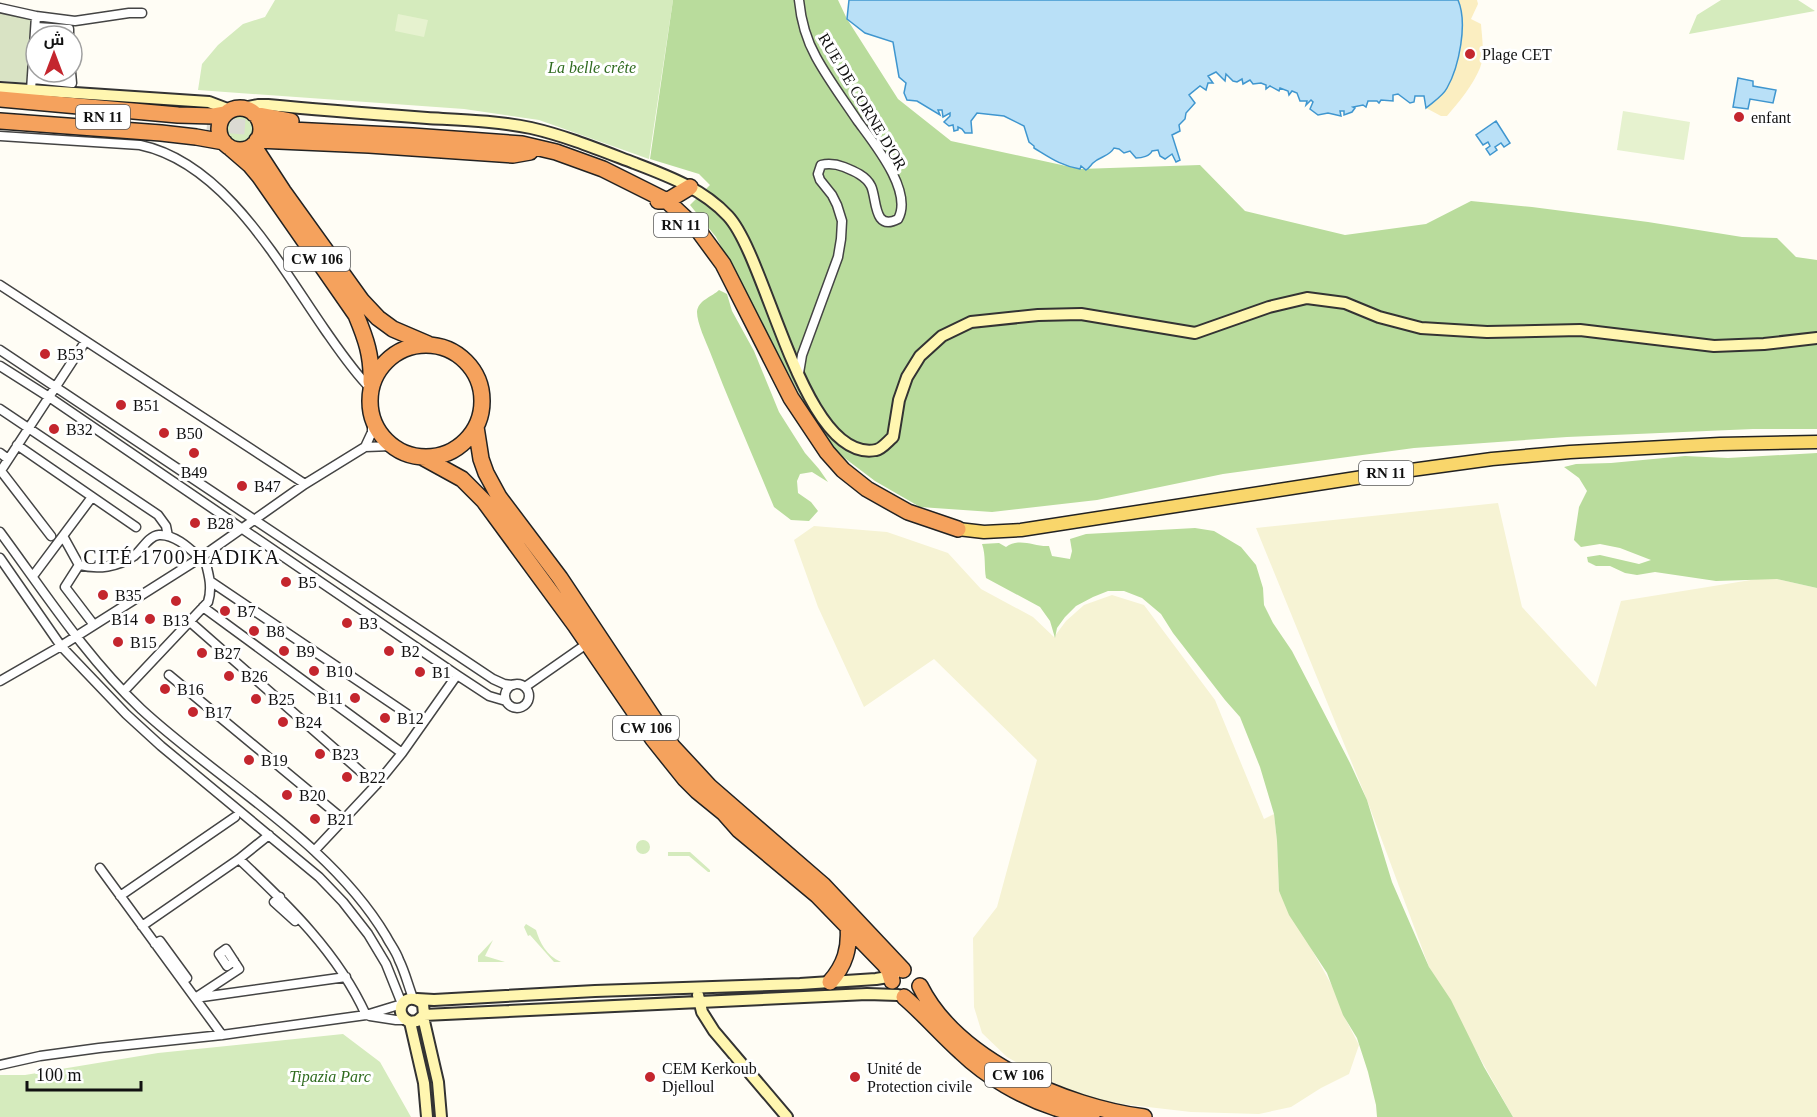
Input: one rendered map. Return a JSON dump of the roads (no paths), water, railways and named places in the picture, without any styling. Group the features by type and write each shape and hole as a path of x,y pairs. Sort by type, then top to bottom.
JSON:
{"highway":[{"path":"0,99 178,115 214,116 238,111 296,121 496,134 517,138 533,150"},
{"name":"RN 11","path":"0,108 207,127 0,115"},
{"path":"226,144 219,131 221,119 238,111 259,120 271,147 267,153 267,159 273,177"},
{"path":"0,121 185,135 226,144 241,150 267,138"},
{"name":"RN 11","path":"267,138 489,147 564,154 603,169 667,201 706,240 723,264 791,398 826,452 843,470 867,489 908,512 958,529"},
{"name":"CW 106","path":"267,138 273,177 362,301 378,318 393,329 431,345"},
{"name":"CW 106","path":"226,144 260,177 356,315 366,338 371,363 371,388"},
{"name":"RN 11","path":"533,150 621,185 659,207 684,227 706,250 801,422 823,453 841,473 879,501 901,512 930,523 958,529"},
{"path":"638,194 656,201 667,201 692,188"},
{"path":"692,188 687,203 692,225"},
{"path":"431,345 454,352 468,363 477,377 482,393 482,410 476,427 466,440 453,450 438,456 422,457 392,446 372,420 369,404 376,373 386,360 400,351 415,346 431,345"},
{"name":"CW 106","path":"476,427 480,459 499,497 560,579 672,746 710,787 823,885 897,982 961,1053 979,1068 1035,1100 1057,1109 1092,1117"},
{"name":"CW 106","path":"422,457 454,473 474,489 588,643 653,739 685,779 724,813 739,830 817,895 885,965 897,982"},
{"path":"830,982 846,956 849,946 848,926"},
{"path":"910,970 920,981 920,986 914,994 897,982 910,970"},
{"name":"CW 106","path":"920,986 933,1007 953,1029 999,1065 1075,1102 1144,1117"}],"main road":[{"name":"RN 11","path":"958,529 984,532 1022,530 1492,459 1569,452 1720,444 1817,442"}],"street":[{"name":"RUE DE CORNE D'OR","path":"799,0 804,29 815,56 886,162 897,186 901,207 898,219 883,220 877,214 873,191 866,179 858,173 837,165 828,163 821,165 818,174 820,180 832,195 842,221 841,239 838,257 807,342"},
{"path":"0,8 75,21 129,13 142,14"},
{"path":"36,16 36,24"},
{"path":"0,88 52,84"},
{"path":"32,85 209,102 238,111 258,105 268,105 483,122 530,128 596,148 692,188 719,207 737,227 800,376 824,423 840,440 860,451 878,450 894,437 899,400 907,377 920,356 942,336 971,322 1038,315 1080,314 1195,333 1269,307 1307,298 1345,303 1379,317 1421,328 1487,332 1580,330 1714,346 1764,344 1817,338"},
{"path":"0,136 140,145 154,148 186,163 237,208 256,231 340,352 360,379 371,388"},
{"path":"0,285 305,484"},
{"path":"51,536 0,471 85,342"},
{"path":"787,346 797,346 807,342"},
{"path":"800,376 800,362 807,342"},
{"path":"0,350 499,682 525,687 529,693 526,704 516,708 506,701 489,696 0,366"},
{"path":"0,409 158,515 166,526 168,536"},
{"path":"365,447 372,432 372,420"},
{"path":"17,445 136,527"},
{"path":"0,681 61,646 202,557 305,484 365,447 392,446"},
{"path":"0,453 8,459"},
{"path":"33,576 92,497"},
{"path":"0,532 75,637 124,691 182,744 315,850 377,921 399,959 415,998 424,1007 423,1016 438,1082 441,1117"},
{"path":"63,536 79,566"},
{"path":"79,566 108,568 134,556 154,537 168,536 202,557 210,581 208,602 124,691"},
{"path":"0,558 61,646 126,714 161,746 319,877 343,902 368,934 386,964 402,1004 400,1011 408,1021 424,1083 427,1117"},
{"path":"79,566 65,587 93,625"},
{"path":"210,581 422,724"},
{"path":"203,608 402,753"},
{"path":"189,621 376,785"},
{"path":"525,687 588,643"},
{"path":"169,675 344,820"},
{"path":"315,850 376,785 402,753 457,675"},
{"path":"506,701 507,690 513,685"},
{"path":"120,896 235,817"},
{"path":"142,926 239,859 269,835"},
{"path":"239,859 279,897 274,902 302,927 329,963 334,960 359,999 366,1015"},
{"path":"100,868 155,944 160,941 189,981 184,984 222,1035"},
{"path":"195,998 239,969 234,961"},
{"path":"195,998 346,978"},
{"path":"0,1065 40,1056 222,1035 366,1015 415,998 434,1000 595,991 830,982 897,982"},
{"path":"366,1015 393,1020 417,1021 423,1016 867,994 897,982"},
{"path":"698,987 702,1012 714,1030 787,1117"}],"water":[{"path":"849,0 1458,0 1462,32 1455,69 1447,88 1426,108 1424,96 1415,96 1414,102 1410,103 1398,94 1393,95 1393,101 1381,100 1379,103 1368,101 1366,107 1363,105 1353,107 1355,108 1352,112 1344,115 1344,111 1340,111 1341,116 1328,113 1318,115 1310,109 1313,102 1311,100 1306,105 1307,101 1300,101 1297,93 1292,91 1289,95 1288,91 1280,88 1279,91 1270,86 1266,89 1266,85 1253,84 1250,80 1243,84 1242,79 1237,82 1233,81 1226,74 1225,81 1216,72 1208,76 1213,83 1208,83 1206,90 1200,86 1189,95 1195,103 1179,125 1180,131 1172,135 1180,160 1176,162 1172,154 1165,159 1160,156 1158,150 1136,158 1130,151 1124,153 1114,148 1086,170 1081,166 1080,169 1073,168 1061,163 1034,148 1029,142 1024,126 1004,116 977,113 971,121 972,133 965,133 958,127 958,130 954,131 953,125 949,126 944,122 950,113 943,117 942,110 938,110 940,115 917,101 907,100 904,93 906,83 899,77 893,42 865,33 847,19"},
{"path":"1738,78 1753,81 1753,86 1776,90 1773,103 1750,99 1748,109 1733,107"},
{"path":"1496,121 1510,143 1504,147 1501,143 1490,155 1486,149 1490,146 1488,142 1483,145 1476,135"}],"tunnel":[{"path":"207,124 271,129"}],"place":[{"name":"Plage CET","path":"1470,54"},
{"name":"enfant","path":"1739,117"},
{"name":"B53","path":"45,354"},
{"name":"B51","path":"121,405"},
{"name":"B32","path":"54,429"},
{"name":"B50","path":"164,433"},
{"name":"B49","path":"194,453"},
{"name":"B47","path":"242,486"},
{"name":"B28","path":"195,523"},
{"name":"B5","path":"286,582"},
{"name":"B35","path":"103,595"},
{"name":"B13","path":"176,601"},
{"name":"B7","path":"225,611"},
{"name":"B14","path":"150,619"},
{"name":"B3","path":"347,623"},
{"name":"B8","path":"254,631"},
{"name":"B15","path":"118,642"},
{"name":"B9","path":"284,651"},
{"name":"B2","path":"389,651"},
{"name":"B27","path":"202,653"},
{"name":"B10","path":"314,671"},
{"name":"B1","path":"420,672"},
{"name":"B26","path":"229,676"},
{"name":"B16","path":"165,689"},
{"name":"B11","path":"355,698"},
{"name":"B25","path":"256,699"},
{"name":"B17","path":"193,712"},
{"name":"B12","path":"385,718"},
{"name":"B24","path":"283,722"},
{"name":"B23","path":"320,754"},
{"name":"B19","path":"249,760"},
{"name":"B22","path":"347,777"},
{"name":"B20","path":"287,795"},
{"name":"B21","path":"315,819"},
{"name":"CEM Kerkoub Djelloul","path":"650,1077"},
{"name":"Unité de Protection civile","path":"855,1077"}],"district":[{"name":"CITÉ 1700 HADIKA","path":"182,557"}],"park label":[{"name":"La belle crête","path":"592,67"},
{"name":"Tipazia Parc","path":"330,1076"}]}
